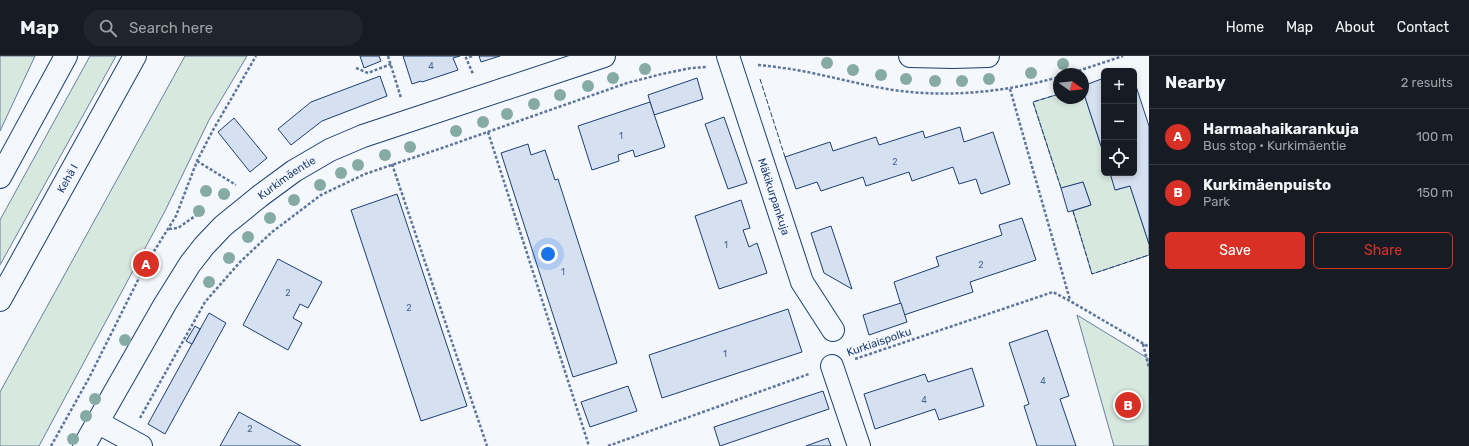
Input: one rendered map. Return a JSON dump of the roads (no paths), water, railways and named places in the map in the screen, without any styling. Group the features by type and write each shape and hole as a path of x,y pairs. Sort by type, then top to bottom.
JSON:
{"main road":[{"path":"0,177 66,56"},
{"name":"Kehä I","path":"0,300 135,56"},
{"name":"Kurkimäentie","path":"84,446 161,311 190,264 223,226 260,196 294,171 330,150 363,136 604,56"},
{"path":"910,56 988,56"},
{"name":"Mäkikurpankuja","path":"720,61 802,282 833,330"},
{"path":"832,366 858,446"},
{"path":"97,422 141,446"}],"place":[{"name":"Harmaahaikarankuja","path":"146,264"},
{"name":"Kurkimäenpuisto","path":"1128,405"}]}
